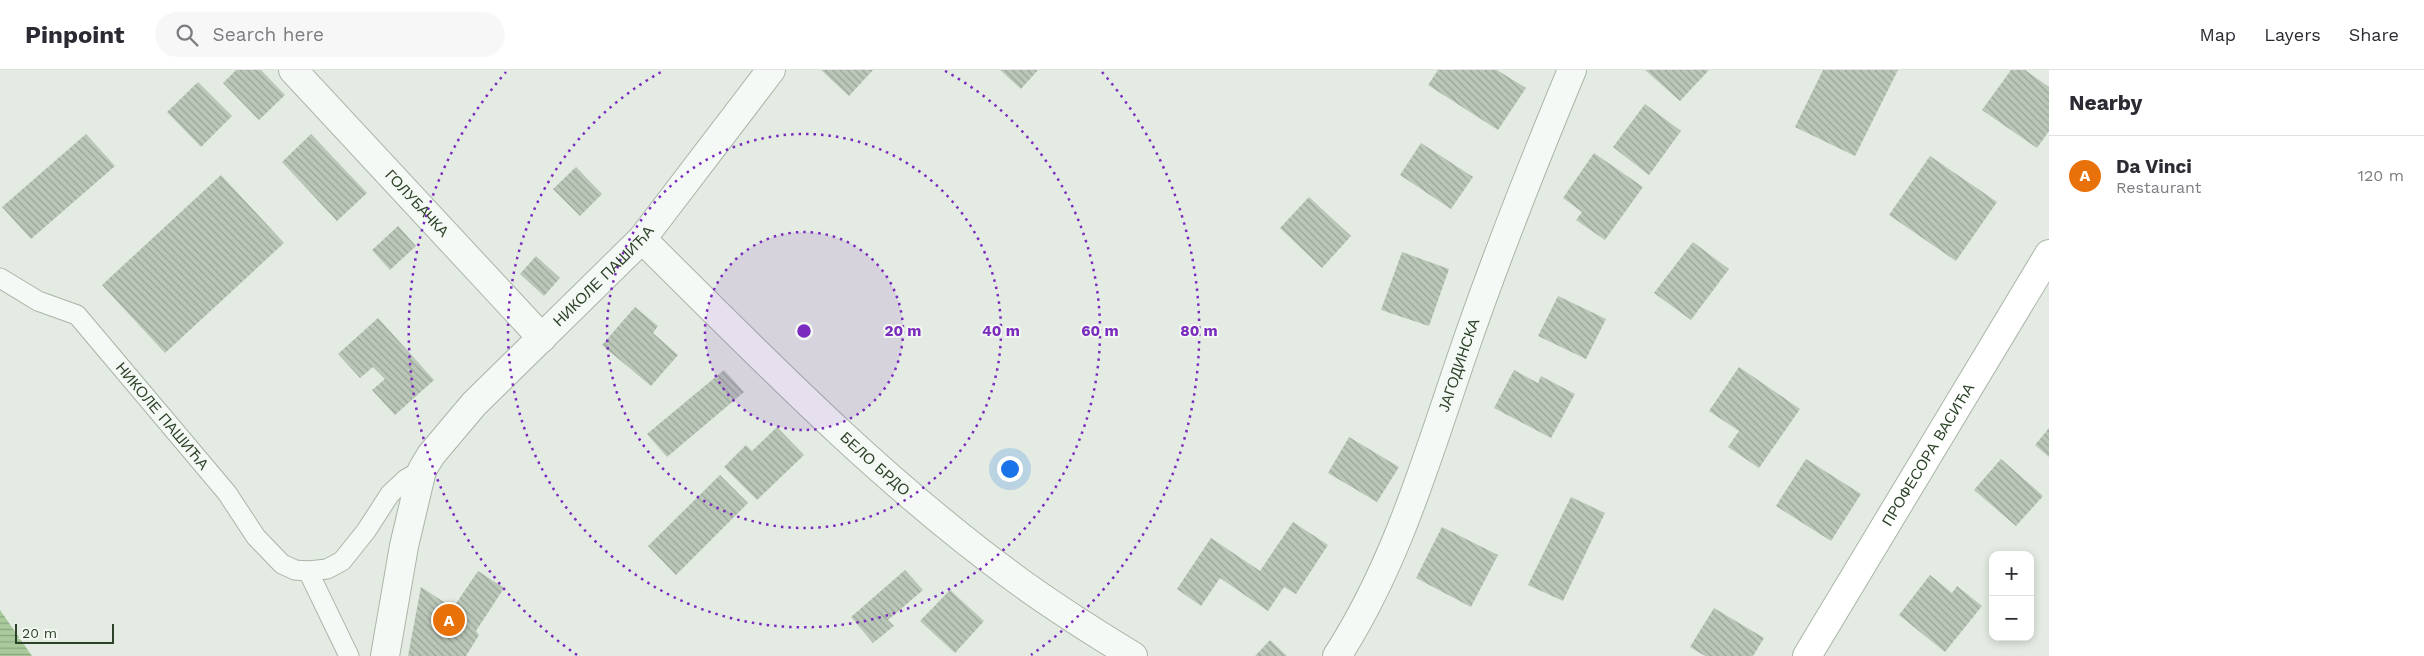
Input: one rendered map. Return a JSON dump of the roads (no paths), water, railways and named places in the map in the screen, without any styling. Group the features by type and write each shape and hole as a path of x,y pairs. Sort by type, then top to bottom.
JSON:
{"street":[{"name":"ГОЛУБАЧКА","path":"293,70 542,338"},
{"name":"НИКОЛЕ ПАШИЋА","path":"385,656 402,554 422,470 431,455 474,404 642,239 771,70"},
{"name":"ЈАГОДИНСКА","path":"1337,656 1351,634 1398,538 1483,294 1529,173 1572,70"},
{"name":"БЕЛО БРДО","path":"642,239 814,409 910,495 1013,577 1133,656"},
{"name":"ПРОФЕСОРА ВАСИЋА","path":"1807,656 2049,254"}],"lane":[{"name":"НИКОЛЕ ПАШИЋА","path":"0,278 38,301 77,315 227,493 256,537 282,564 295,570 326,569 342,561 366,531 390,494 406,479 422,470"},
{"path":"308,571 349,656"}],"place":[{"name":"Da Vinci","path":"449,620"}]}
